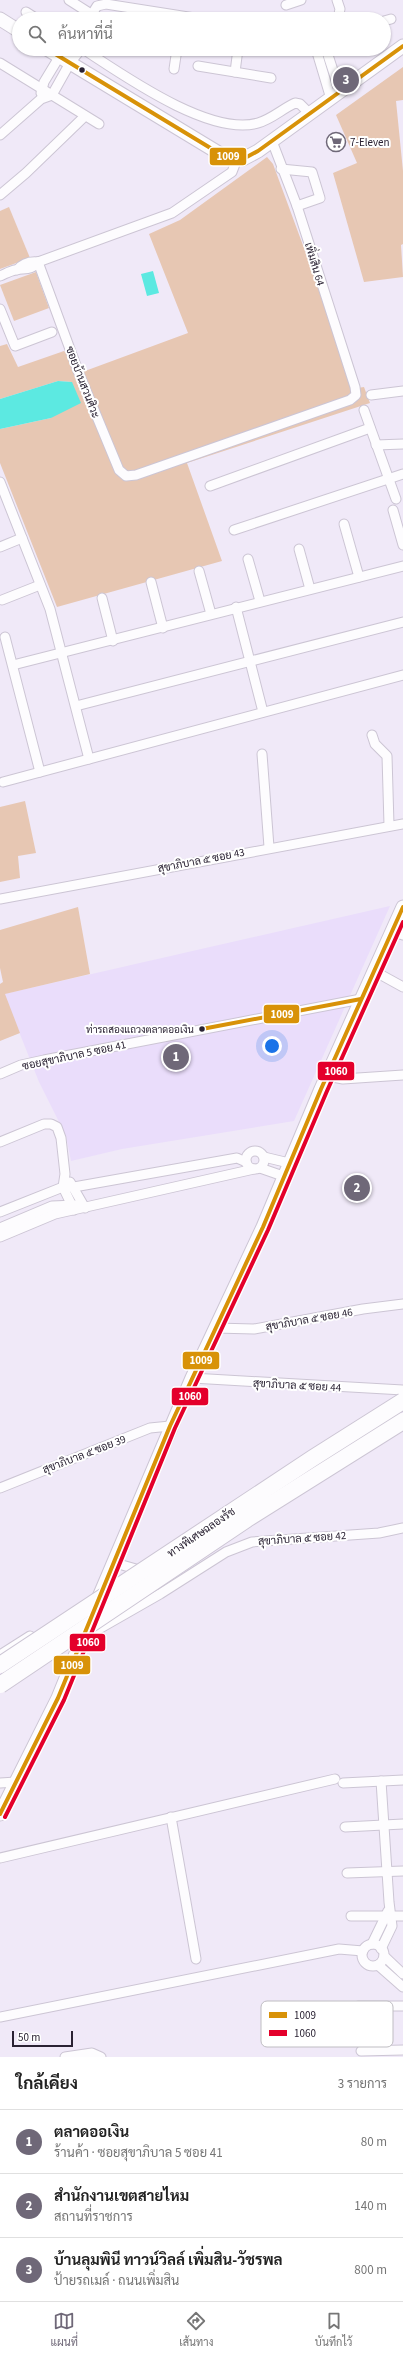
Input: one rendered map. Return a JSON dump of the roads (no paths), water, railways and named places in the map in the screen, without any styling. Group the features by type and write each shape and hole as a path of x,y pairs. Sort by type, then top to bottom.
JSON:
{"highway":[{"name":"ทางพิเศษฉลองรัช","path":"0,1665 313,1458 403,1401"},
{"name":"ทางพิเศษฉลองรัช","path":"0,1685 247,1519 403,1421"}],"main road":[{"path":"0,19 12,27"},
{"path":"391,55 403,46"},
{"path":"64,56 70,63 222,155 236,159 250,155 272,141 389,56"},
{"path":"0,1814 58,1698 94,1609 115,1563 170,1426 263,1227 283,1176 361,999 374,971 397,933 403,907"}],"street":[{"path":"69,0 84,12"},
{"path":"286,5 301,0"},
{"path":"337,0 339,12"},
{"path":"92,12 101,4 131,12"},
{"path":"42,99 42,88 59,56"},
{"path":"0,135 42,99 52,95 70,63 76,56"},
{"path":"94,56 171,103 192,113 240,125 265,120 295,103 300,104 310,114"},
{"path":"174,69 176,56"},
{"path":"235,72 237,56"},
{"path":"319,56 335,96"},
{"path":"327,56 335,96"},
{"path":"1,66 42,88 99,124"},
{"path":"198,66 271,78"},
{"path":"0,195 26,173 85,116"},
{"name":"เพิ่มสิน 64","path":"272,141 281,169 297,206 355,386"},
{"path":"0,276 17,270 24,271 35,267 38,262 172,213 232,172 236,159"},
{"path":"281,169 312,172 320,198 297,206"},
{"name":"ซอยบ้านสวนศิวะ","path":"38,262 78,371 119,470 126,476 136,475 350,400 356,395 355,386"},
{"path":"0,309 2,321 14,346 52,332"},
{"path":"370,395 403,391"},
{"path":"364,410 396,499"},
{"path":"210,486 370,428"},
{"path":"376,445 403,444"},
{"path":"234,530 403,474"},
{"path":"1,488 50,609 89,759"},
{"path":"394,510 403,545"},
{"path":"344,524 359,577"},
{"path":"0,547 22,538"},
{"path":"299,549 310,589"},
{"path":"248,559 260,601"},
{"path":"13,665 62,652 113,641 260,601 403,566"},
{"path":"199,571 211,614"},
{"path":"151,582 163,628"},
{"path":"2,600 40,585"},
{"path":"102,598 113,641"},
{"path":"236,608 264,712"},
{"path":"76,706 403,622"},
{"path":"5,637 40,772"},
{"path":"3,782 403,675"},
{"path":"372,735 375,744 387,756 389,825"},
{"path":"262,754 269,847"},
{"name":"สุขาภิบาล ๕ ซอย 43","path":"0,899 269,847 389,825 403,824"},
{"path":"374,971 403,987"},
{"name":"ซอยสุขาภิบาล 5 ซอย 41","path":"0,1074 44,1060 361,999"},
{"path":"327,1076 343,1079 403,1075"},
{"path":"0,1142 44,1124 51,1124 57,1127 61,1138 66,1174 63,1187 73,1208"},
{"path":"246,1162 247,1156 251,1152 257,1151 264,1157 289,1163"},
{"path":"0,1238 55,1214 73,1208 108,1203 257,1169 264,1163 264,1157"},
{"path":"0,1212 63,1187 74,1187 237,1158 246,1162 249,1167 283,1176"},
{"path":"66,1174 84,1206"},
{"path":"0,1228 52,1206 73,1208"},
{"name":"สุขาภิบาล ๕ ซอย 46","path":"216,1328 254,1329 363,1309 403,1304"},
{"name":"สุขาภิบาล ๕ ซอย 44","path":"192,1378 403,1390"},
{"name":"สุขาภิบาล ๕ ซอย 39","path":"0,1488 150,1428 170,1426"},
{"name":"สุขาภิบาล ๕ ซอย 42","path":"82,1638 186,1578 226,1552 252,1542 379,1533 403,1528"},
{"path":"115,1563 152,1574 186,1578"},
{"path":"0,1655 59,1617 81,1608 94,1609"},
{"path":"0,1858 171,1817 339,1781 403,1780"},
{"path":"378,1964 392,1926 389,1913 381,1781"},
{"path":"0,1783 16,1782"},
{"path":"171,1817 196,1959"},
{"path":"345,1827 403,1824"},
{"path":"347,1873 403,1871"},
{"path":"0,2017 339,1949 363,1951 372,1944 389,1913"},
{"path":"351,1916 389,1913 403,1916"},
{"path":"372,1944 382,1952 403,1974"},
{"path":"363,1951 364,1961 370,1966 378,1964"},
{"path":"378,1964 403,1987"},
{"path":"362,2051 403,2050"},
{"path":"65,2057 92,2053 101,2057"}],"place":[{"name":"บ้านลุมพินี ทาวน์วิลล์ เพิ่มสิน-วัชรพล","path":"346,80"},
{"name":"7-Eleven","path":"336,142"},
{"name":"ท่ารถสองแถวงตลาดออเงิน","path":"202,1029"},
{"name":"ตลาดออเงิน","path":"176,1057"},
{"name":"สำนักงานเขตสายไหม","path":"357,1188"}]}
